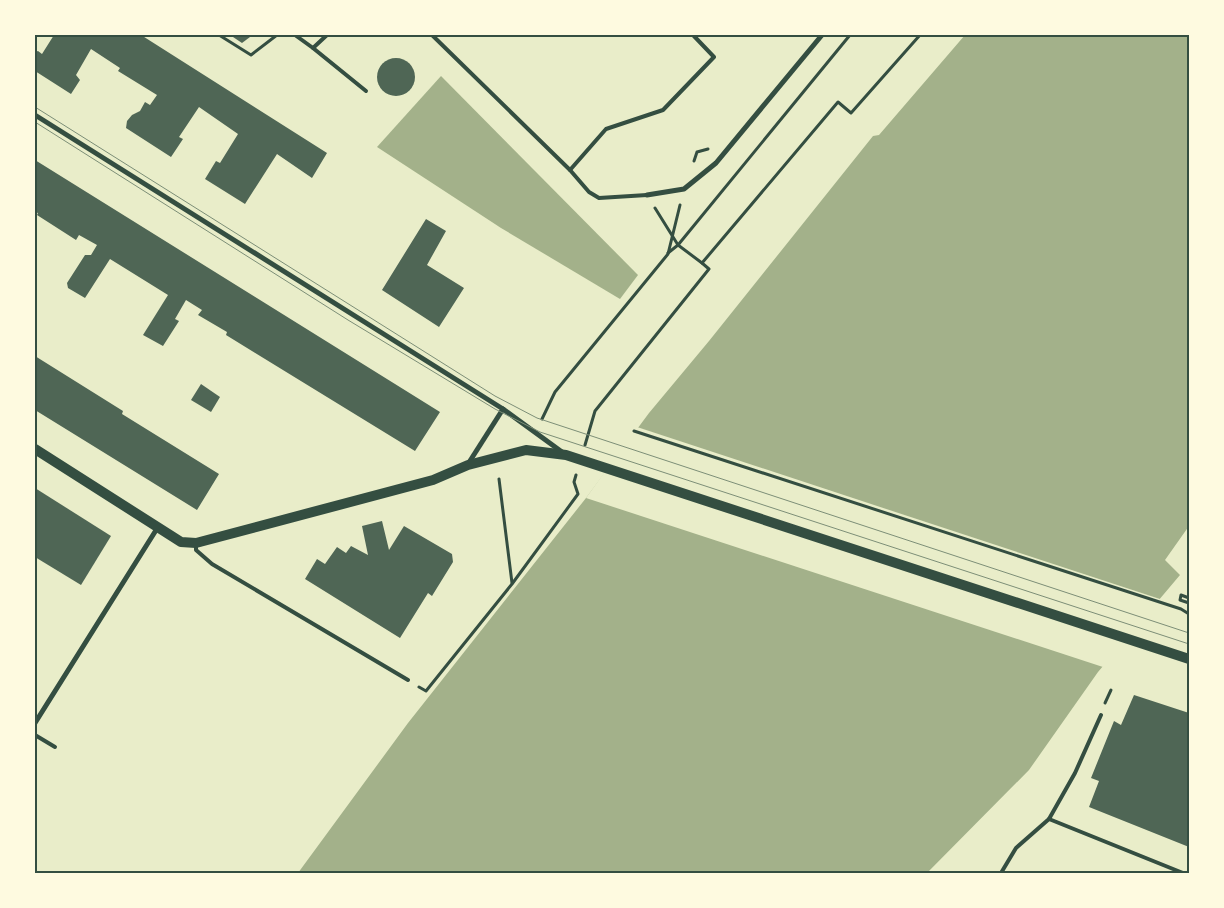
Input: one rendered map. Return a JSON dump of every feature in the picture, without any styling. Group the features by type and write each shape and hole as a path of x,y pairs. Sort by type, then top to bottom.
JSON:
{"main road":[{"path":"35,449 181,542 196,543 433,480 468,465 526,450 566,455 1189,659"}],"street":[{"path":"647,194 684,189 716,163 822,35"},
{"path":"35,115 503,409 566,455"},
{"path":"468,465 503,409"},
{"path":"35,723 158,527"}],"lane":[{"path":"295,35 366,91"},
{"path":"313,48 327,35"},
{"path":"432,35 570,170 589,192 599,198 647,194"},
{"path":"570,170 606,129 662,110 714,56 693,35"},
{"path":"196,543 196,550 212,564 408,680"},
{"path":"1001,873 1016,848 1049,819 1075,773 1100,715"},
{"path":"35,735 55,747"},
{"path":"1049,819 1183,873"}],"path":[{"path":"219,35 251,55 276,35"},
{"path":"535,433 555,392 850,35"},
{"path":"702,263 838,102 851,113 920,35"},
{"path":"668,254 684,189"},
{"path":"581,460 595,411 710,269 678,245 647,194"},
{"path":"634,431 1181,609 1189,614"},
{"path":"499,479 512,584"},
{"path":"408,680 426,690 512,584 578,494 574,482"},
{"path":"1189,598 1182,595 1180,600 1189,603"}],"shaded area":[{"path":"965,35 1189,35 1189,526 1165,560 1180,575 1098,672 1029,770 927,873 298,873 408,723 586,498 649,413 873,136 879,135"},
{"path":"441,76 638,275 620,299 501,228 377,147"}],"pier":[{"path":"637,427 1163,600 1106,668 586,498"}],"building":[{"path":"54,35 141,35 327,153 312,178 277,154 245,204 205,179 216,161 220,163 238,134 199,107 179,137 183,139 171,157 126,128 127,121 132,115 140,111 145,102 150,105 157,95 118,71 120,68 91,49 76,75 80,80 71,94 35,71 35,52 38,51 42,54"},
{"path":"230,35 248,35 250,37 242,43"},
{"path":"396,58 409,64 415,77 409,90 396,96 383,90 377,77 383,64"},
{"path":"35,160 440,412 415,451 226,335 227,332 198,315 202,310 186,300 175,319 179,321 163,346 143,335 168,295 110,259 85,298 68,288 67,283 85,255 91,255 97,245 79,235 76,240 37,215 38,213 35,212"},
{"path":"426,219 446,231 427,265 464,288 439,327 382,290"},
{"path":"35,356 123,411 122,414 219,474 197,510 35,410"},
{"path":"201,384 220,397 211,412 191,400"},
{"path":"35,488 111,536 81,585 35,557"},
{"path":"382,521 389,550 404,526 452,554 453,562 432,596 428,593 400,638 305,579 317,559 325,564 337,547 346,553 351,546 368,555 362,526"},
{"path":"1134,695 1189,713 1189,847 1089,807 1099,781 1091,778 1114,721 1121,725"}],"tram line":[{"path":"35,107 495,396 537,418 1189,633"},
{"path":"35,122 348,320 495,409 540,432 1189,644"}]}
